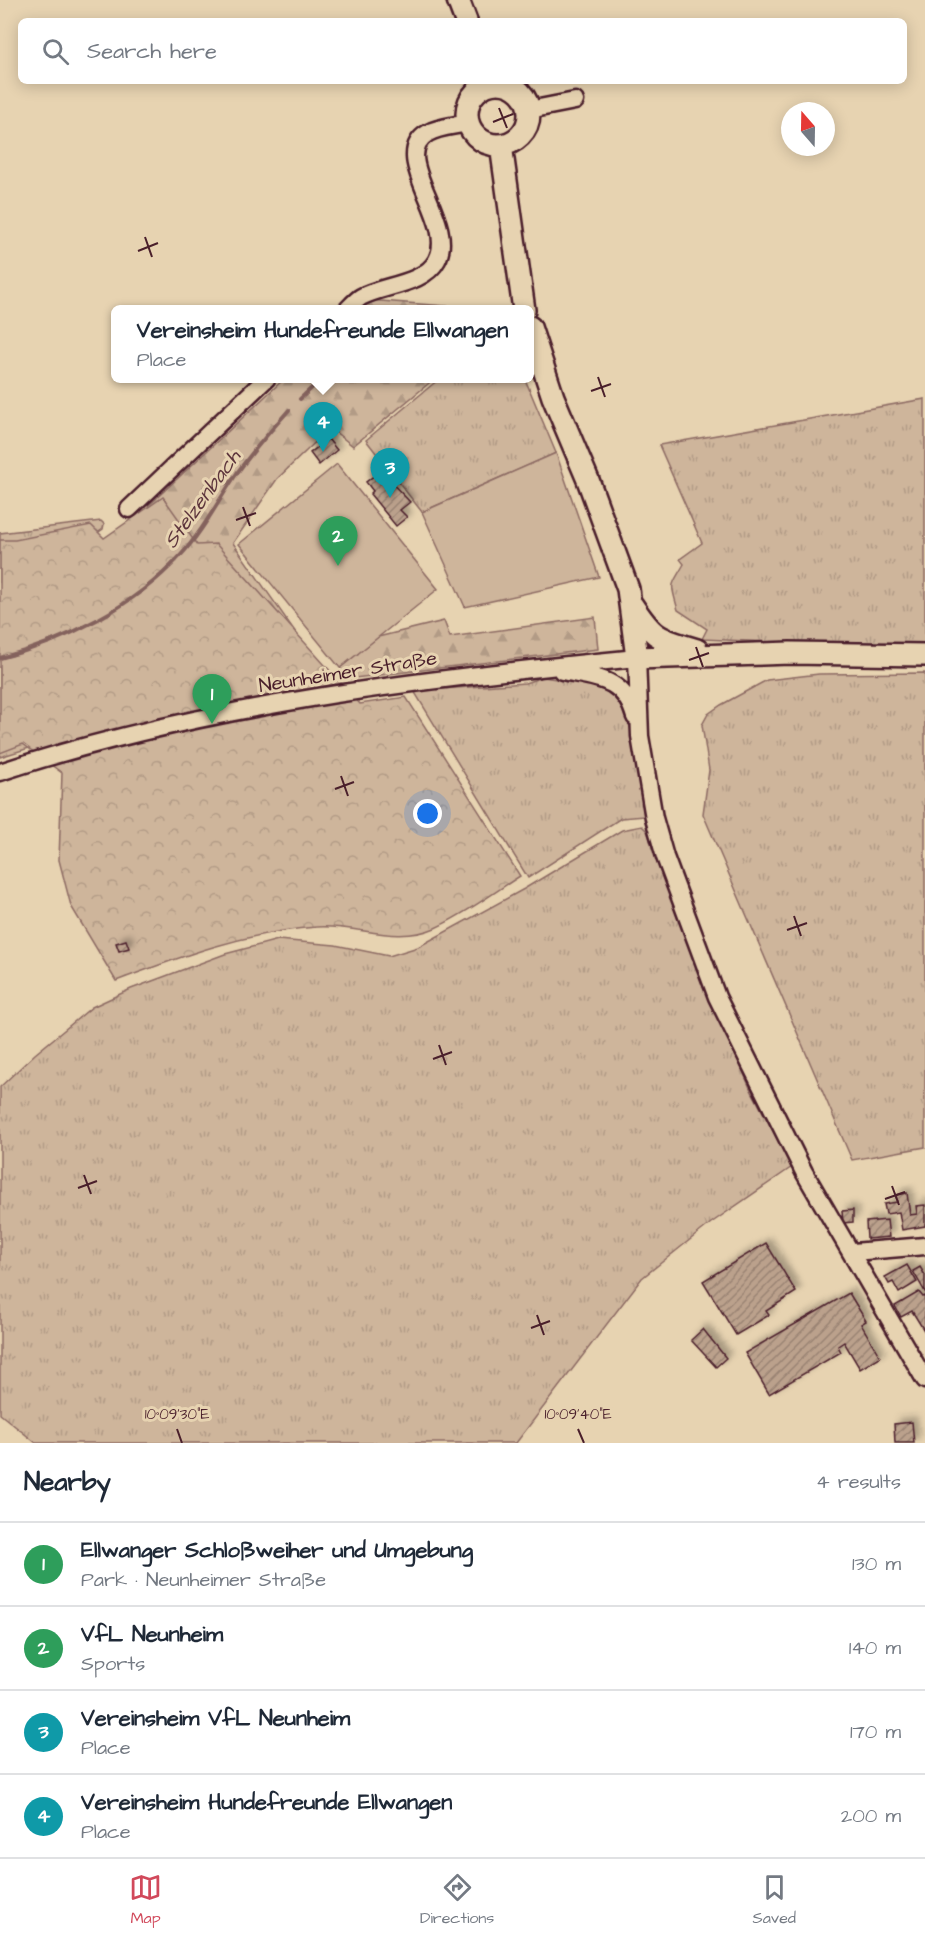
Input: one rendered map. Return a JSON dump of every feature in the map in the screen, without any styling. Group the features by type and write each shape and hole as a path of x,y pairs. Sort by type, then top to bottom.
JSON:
{"main road":[{"path":"458,0 465,18"},
{"path":"486,84 471,96 466,109 468,123 480,140 501,145 522,133 529,118 529,110 518,89 506,84"},
{"path":"501,145 523,305"},
{"path":"534,338 632,605 647,628 664,641 715,655"},
{"path":"632,605 637,658 715,655 925,655"}],"street":[{"path":"529,110 574,101"},
{"path":"352,305 361,297 391,289 427,271 436,262 443,237 415,166 415,150 420,139 429,132 468,123"},
{"path":"129,509 262,383"},
{"path":"637,658 644,774 665,857 717,997 804,1172 853,1252 925,1380"},
{"name":"Neunheimer Straße","path":"0,772 164,728 254,707 411,682 637,658"},
{"path":"544,667 609,681 631,703 640,736"},
{"path":"853,1252 925,1246"}],"green space":[{"path":"367,300 433,305 362,305"},
{"path":"280,383 429,383 353,446 330,428 277,479 233,543 315,660 0,757 0,667 171,567 148,506"},
{"path":"434,383 527,383 556,453 422,512 366,440"},
{"path":"925,399 925,649 702,639 707,629 678,610 673,586 684,564 680,559 702,543 659,445"},
{"path":"556,453 599,577 465,607 422,512"},
{"path":"337,464 438,589 340,668 239,544"},
{"path":"163,497 197,545 216,544 360,704 406,697 520,876 457,917 420,933 406,935 317,927 265,934 215,946 116,981 71,906 59,860 62,773 23,744 0,753 0,540 15,540 91,525 104,538"},
{"path":"101,521 104,524 103,529 87,540 0,582 0,533"},
{"path":"595,617 598,649 346,679 340,668 378,637 444,621 450,637"},
{"path":"925,673 925,1147 852,1160 703,814 709,770 702,725 708,714 721,705 767,680 819,674"},
{"path":"543,677 600,688 614,696 622,706 636,753 644,816 621,818 528,878 414,691 525,683"},
{"path":"642,826 647,831 678,919 750,1088 792,1167 711,1223 642,1278 516,1443 36,1443 0,1414 0,1087 35,1054 92,1007 131,989 225,954 278,940 335,945 389,956 418,947 524,889 622,830"}],"building":[{"path":"328,439 337,450 319,465 310,453"},
{"path":"380,471 410,502 400,510 407,517 396,526 370,494 373,491 366,482"},
{"path":"126,940 129,948 119,951 116,943"},
{"path":"907,1193 910,1215 917,1214 916,1206 925,1205 925,1226 902,1230 899,1212 886,1214 884,1204 897,1202 896,1195"},
{"path":"853,1210 853,1222 843,1223 842,1211"},
{"path":"887,1220 889,1237 867,1239 866,1222"},
{"path":"766,1243 796,1292 766,1311 769,1315 736,1335 703,1281"},
{"path":"907,1265 917,1282 899,1293 893,1282 889,1284 885,1277"},
{"path":"920,1267 925,1275 925,1292 913,1271"},
{"path":"919,1292 923,1297 925,1296 925,1332 912,1311 901,1317 895,1306"},
{"path":"849,1293 866,1321 861,1324 880,1357 860,1369 844,1342 838,1346 841,1352 769,1394 745,1353"},
{"path":"703,1329 726,1358 716,1367 691,1340"},
{"path":"912,1422 914,1443 895,1443 894,1424"}],"waterway":[{"name":"Stelzenbach","path":"300,399 315,385"},
{"name":"Stelzenbach","path":"0,658 49,642 97,620 142,591 162,574 188,546 237,473 289,410"}],"place":[{"name":"Vereinsheim Hundefreunde Ellwangen","path":"323,452"},
{"name":"Vereinsheim VfL Neunheim","path":"390,498"},
{"name":"VfL Neunheim","path":"338,566"},
{"name":"Ellwanger Schloßweiher und Umgebung","path":"212,724"}]}
